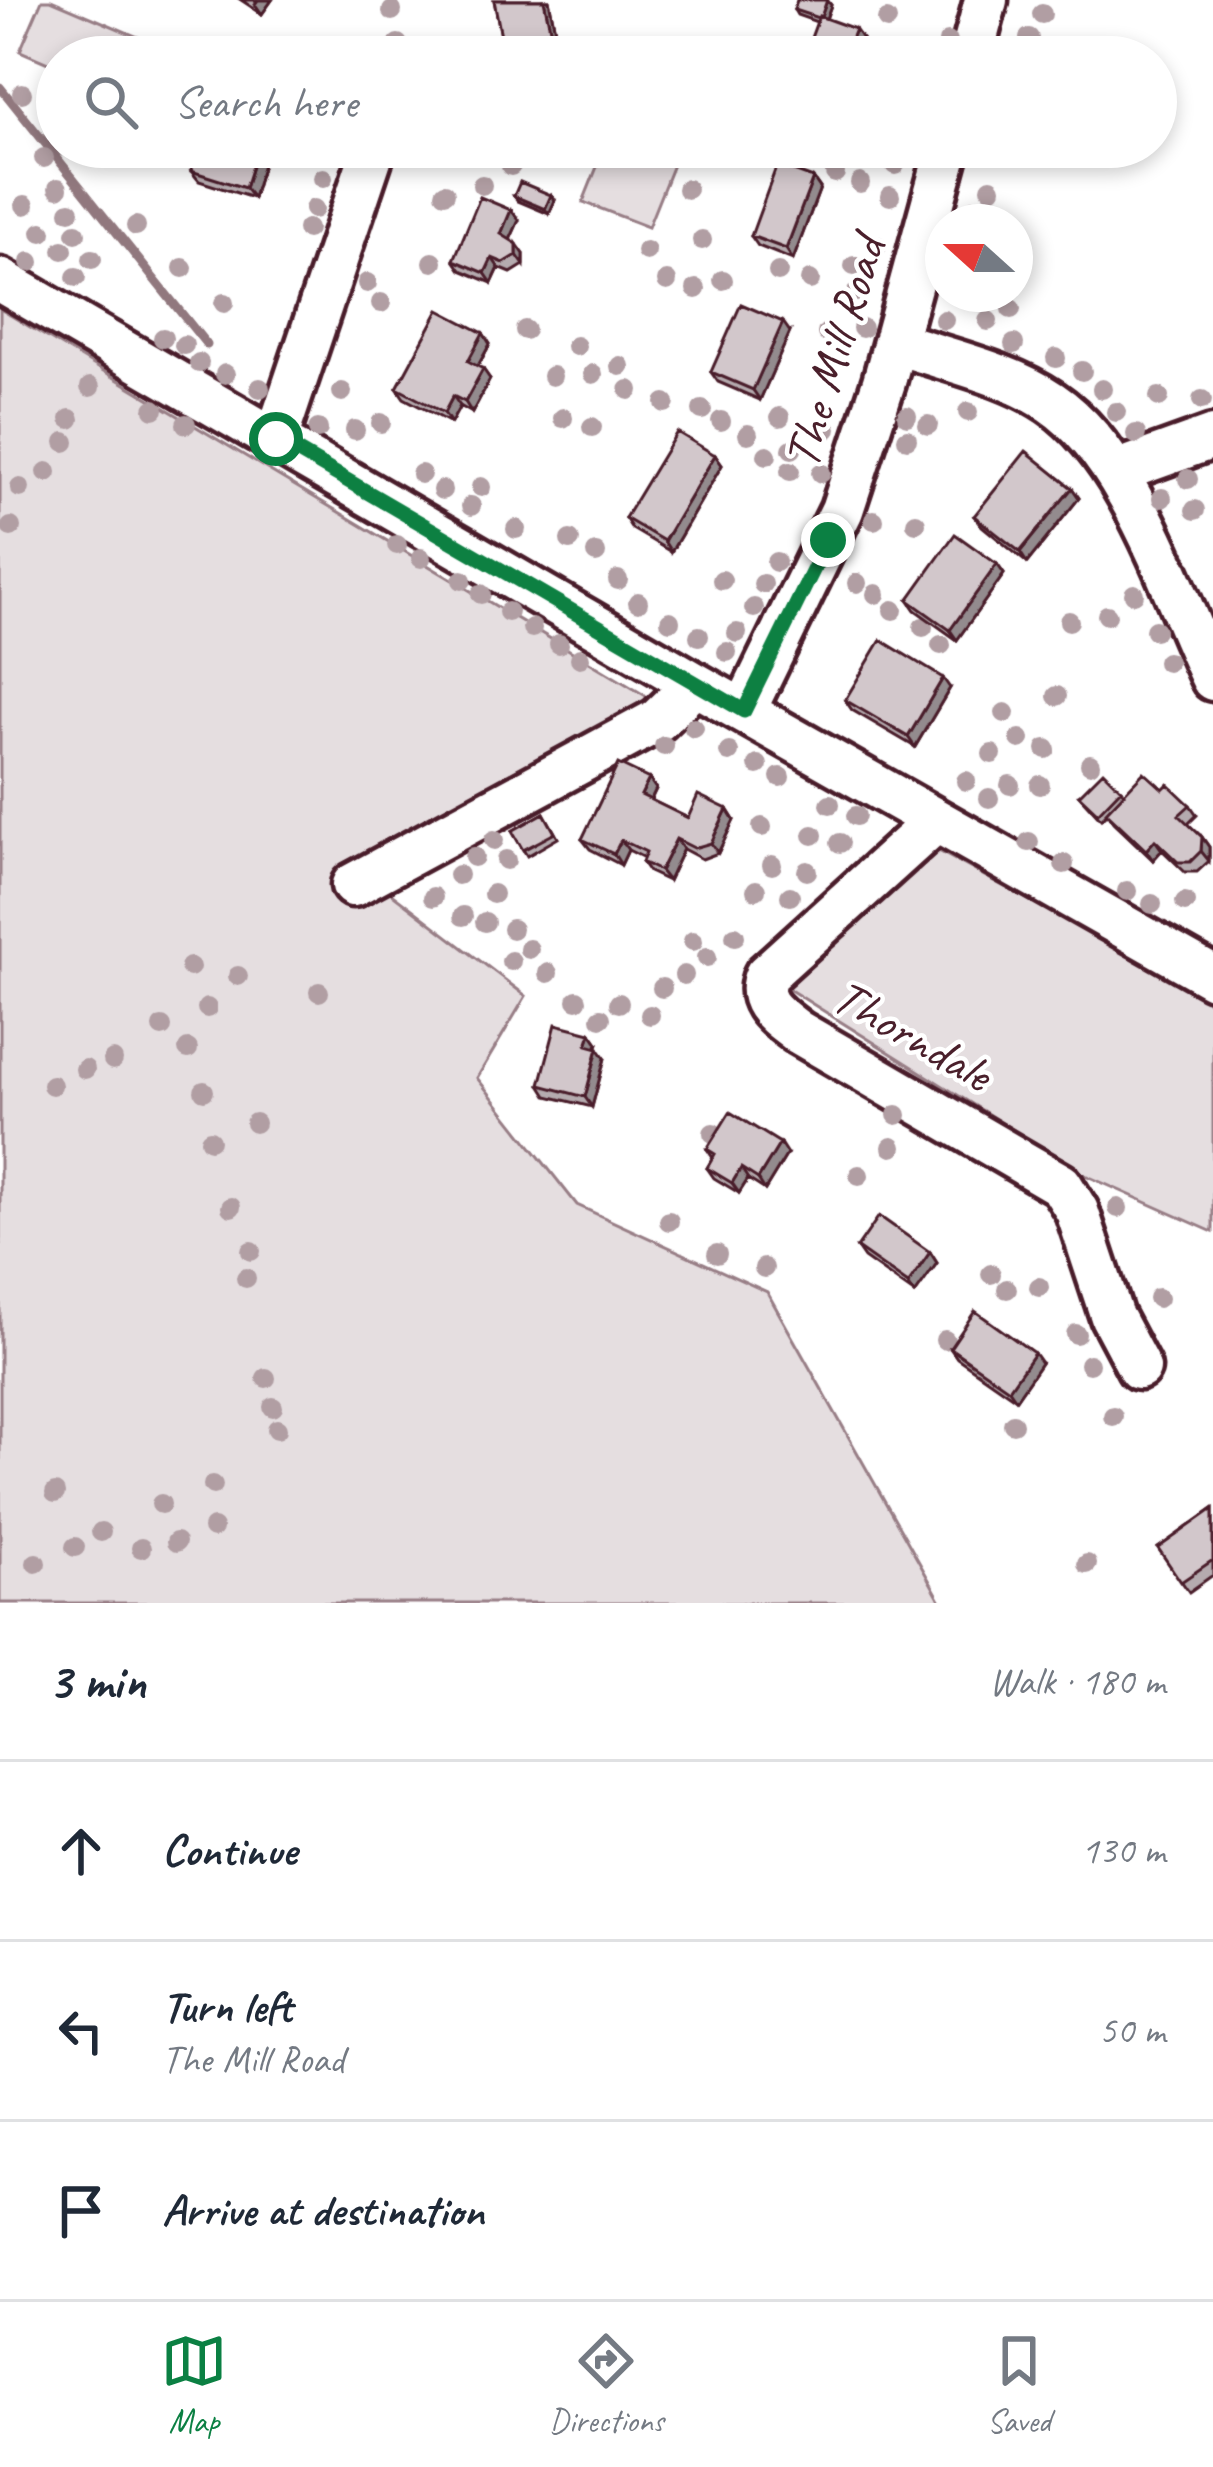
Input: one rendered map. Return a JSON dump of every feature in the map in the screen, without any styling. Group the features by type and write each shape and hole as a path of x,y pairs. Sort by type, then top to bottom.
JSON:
{"street":[{"path":"977,36 986,0"},
{"path":"276,439 367,168"},
{"name":"The Mill Road","path":"744,711 842,510 896,342 942,168"},
{"path":"0,280 694,684 1213,977"},
{"path":"896,342 1049,400 1094,441 1116,472 1213,679"},
{"path":"1116,472 1213,436"},
{"path":"352,885 658,720 694,684"},
{"name":"Thorndale","path":"936,821 766,975 762,996 769,1010 798,1032 1061,1185 1077,1211 1112,1317 1139,1369"}],"shaded area":[{"path":"42,0 136,36 36,36 36,58 20,51"},
{"path":"597,168 672,168 648,227 583,202"},
{"path":"0,309 666,708 378,883 526,996 477,1078 577,1205 767,1292 942,1603 0,1603"},
{"path":"933,848 1213,1000 1213,1232 1085,1175 787,988"}],"building":[{"path":"494,0 544,0 552,36 501,36"},
{"path":"797,0 827,0 818,18 794,10"},
{"path":"819,16 855,29 852,36 812,36"},
{"path":"192,168 251,168 245,188"},
{"path":"776,168 813,178 786,249 751,236"},
{"path":"520,182 551,195 545,209 514,196"},
{"path":"480,197 511,210 501,234 517,244 517,255 504,263 492,258 485,273 454,260"},
{"path":"741,304 783,322 753,390 711,372"},
{"path":"439,310 483,333 468,361 483,369 465,402 453,396 444,413 397,388"},
{"path":"677,432 715,455 664,541 625,518"},
{"path":"1026,451 1072,488 1020,552 974,516"},
{"path":"955,534 997,564 950,630 908,600"},
{"path":"881,640 943,678 908,737 845,700"},
{"path":"618,764 649,779 641,795 688,818 698,795 727,809 711,843 694,848 676,839 660,871 642,862 646,852 621,840 614,854 582,839"},
{"path":"1103,771 1121,789 1098,813 1079,795"},
{"path":"1144,772 1163,789 1168,784 1190,805 1179,815 1202,837 1201,851 1190,862 1178,862 1155,840 1146,850 1106,812"},
{"path":"544,813 555,833 523,850 512,831"},
{"path":"556,1024 591,1033 587,1045 598,1048 585,1097 540,1085"},
{"path":"730,1112 780,1143 758,1179 741,1168 732,1183 707,1168 715,1154 707,1149"},
{"path":"879,1216 930,1252 908,1284 857,1248"},
{"path":"975,1311 1034,1353 1009,1389 950,1348"},
{"path":"1213,1509 1213,1560 1181,1582 1158,1548"}],"waterway":[{"path":"0,87 36,132"},
{"path":"65,168 207,345"}],"route":[{"path":"276,439 744,711 828,540"}]}
